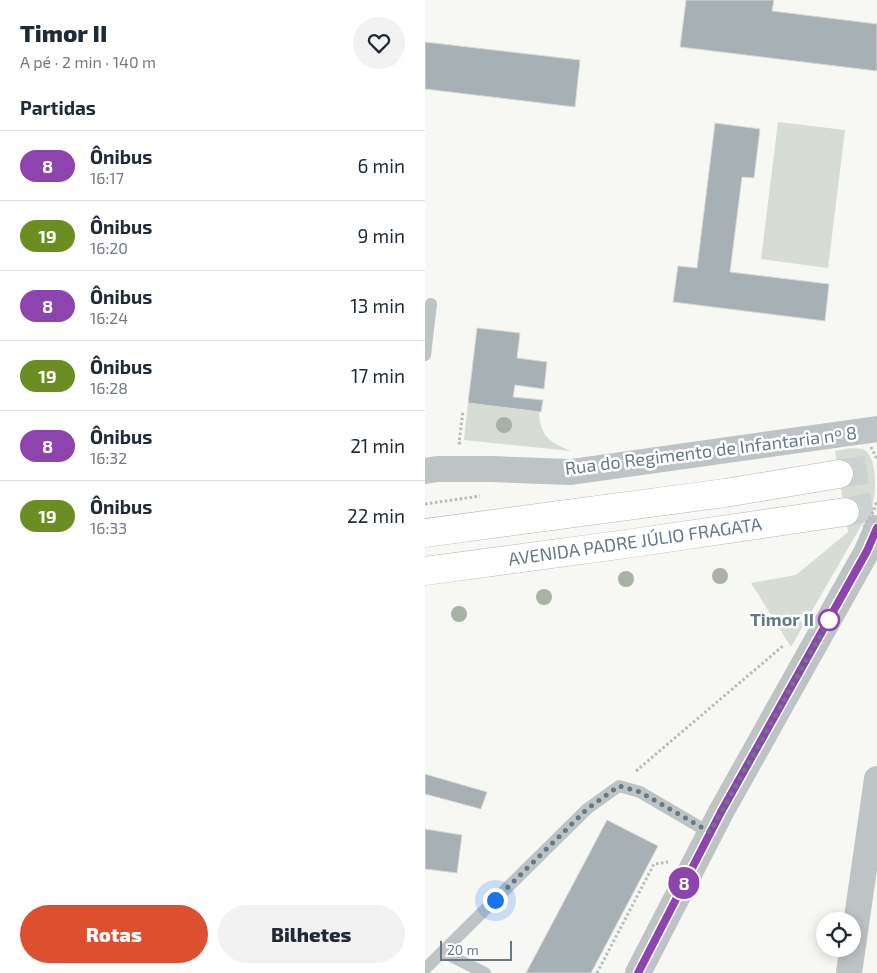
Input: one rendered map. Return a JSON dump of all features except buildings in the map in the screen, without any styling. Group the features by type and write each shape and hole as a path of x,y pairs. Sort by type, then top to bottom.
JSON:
{"highway":[{"name":"AVENIDA PADRE JÚLIO FRAGATA","path":"425,533 706,496 839,474"},
{"name":"AVENIDA PADRE JÚLIO FRAGATA","path":"425,571 626,544 862,522"}],"street":[{"name":"Rua do Regimento de Infantaria nº 8","path":"425,471 437,469 491,469 571,472 874,438"},
{"path":"638,973 710,832 867,551 862,522"},
{"path":"849,973 877,779"}],"lane":[{"path":"425,355 431,304"},
{"path":"425,969 587,809 619,786 640,792 710,832"},
{"path":"443,952 485,973"}],"path":[{"path":"874,438 877,459"},
{"path":"425,504 462,499"},
{"path":"862,522 874,510 877,500"},
{"path":"619,786 784,645"},
{"path":"597,973 654,864 676,860"}],"shaded area":[{"path":"778,122 845,130 828,268 761,259"},
{"path":"468,403 539,412 541,427 547,437 571,451 464,440"},
{"path":"851,448 863,449 871,459 875,475 875,492 872,507 791,647 751,583 796,575 848,532 835,451"}],"tunnel":[{"path":"839,474 877,468"},
{"path":"845,512 877,506"}],"bus line":[{"name":"8","path":"638,973 721,812 867,551 877,528"}],"place":[{"name":"Timor II","path":"829,620"}],"route":[{"path":"495,900 587,809 619,786 640,792 710,832 829,620"}]}
